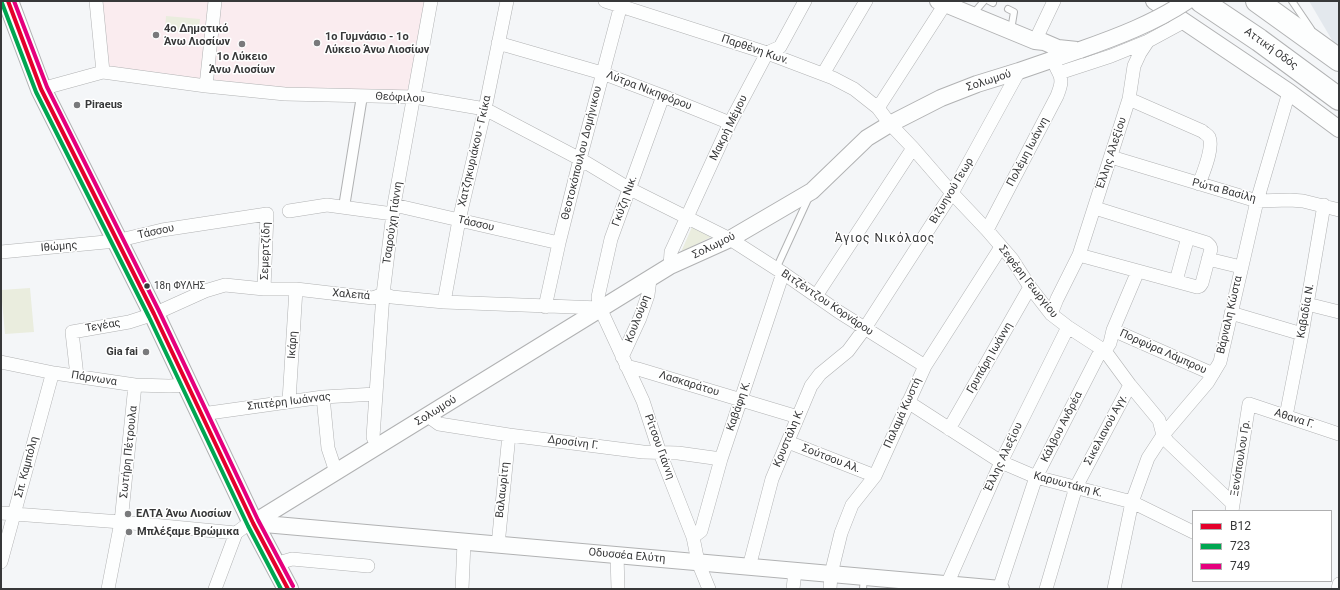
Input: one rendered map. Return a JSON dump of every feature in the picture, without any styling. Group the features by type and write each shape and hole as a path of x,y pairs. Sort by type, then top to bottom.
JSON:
{"highway":[{"name":"Αττική Οδός","path":"1201,1 1259,40 1339,99"},
{"path":"1257,1 1332,55"}],"main road":[{"path":"7,9 40,89 154,314 202,414 244,528 278,571"}],"street":[{"path":"96,1 103,72"},
{"path":"206,86 215,1"},
{"name":"Τσαρούχη Γιάννη","path":"378,447 373,437 383,294 393,210 431,1"},
{"name":"Χατζηκυριάκου - Γκίκα","path":"444,302 459,220 485,109 507,1"},
{"name":"Παρθένη Κων.","path":"605,1 621,3 767,53 823,74 854,89 878,108 890,124"},
{"name":"Μακρή Μέμου","path":"670,266 671,252 730,123 767,53 780,47 805,1"},
{"path":"823,74 866,1"},
{"path":"1035,41 1054,1"},
{"path":"1154,1 1290,92 1339,129"},
{"name":"Σολωμού","path":"244,528 378,447 670,266 730,239 812,191 867,138 890,124 941,98 978,84 1020,72 1055,66 1080,50 1118,37 1152,21 1187,1"},
{"path":"878,108 944,2 1035,41 1044,42 1058,48 1080,50"},
{"name":"Θεοτοκόπουλου Δομήνικου","path":"545,307 580,159 621,3"},
{"path":"1035,41 1038,47 1055,66 1111,56 1148,41 1184,21"},
{"name":"Έλλης Αλεξίου","path":"1051,314 1079,255 1129,99 1134,66 1140,52 1148,41"},
{"name":"Λύτρα Νικηφόρου","path":"498,43 602,73 730,123"},
{"path":"1111,56 1119,58 1126,63 1131,71 1132,80"},
{"name":"Πολέμη Ιωάννη","path":"987,230 1057,96 1062,78 1055,66"},
{"name":"Θεόφιλου","path":"40,89 103,72 206,86 285,94 414,97 485,109 580,159 630,189 730,239"},
{"name":"Βιζυηνού Γεωρ","path":"865,328 952,193 1020,72"},
{"name":"Βάρναλη Κώστα","path":"1114,589 1132,502 1148,458 1164,435 1208,382 1222,355 1257,201 1290,92"},
{"path":"344,207 362,96"},
{"name":"Γκύζη Νικ.","path":"600,308 598,297 611,239 663,96"},
{"path":"1129,99 1202,131 1209,137 1209,155 1199,184"},
{"name":"Σεφέρη Γεωργίου","path":"890,124 1012,259 1030,287 1051,314 1105,351 1130,385 1159,420 1168,442 1233,507"},
{"path":"816,296 913,148"},
{"name":"Ρώτα Βασίλη","path":"1111,157 1257,201 1303,201 1324,205 1339,210"},
{"name":"Τάσσου","path":"289,211 327,205 393,210 459,220 559,243"},
{"name":"Καβαδία Ν.","path":"1286,416 1302,334 1324,205"},
{"path":"1079,255 1197,287 1202,283 1211,249 1207,242 1095,208"},
{"name":"Τάσσου","path":"116,241 162,230 267,214"},
{"name":"Σεμερτζίδη","path":"264,289 267,214"},
{"path":"1176,281 1188,237"},
{"name":"Βιτζέντζου Κορνάρου","path":"730,239 925,366"},
{"name":"Ιθώμης","path":"1,252 116,241"},
{"name":"Παλαμά Κωστή","path":"830,582 841,533 852,505 875,476 925,366 1001,247"},
{"path":"1208,259 1242,267"},
{"name":"Καβάφη Κ.","path":"693,537 701,531 721,459 742,399 780,271"},
{"name":"Κάλβου Ανδρέα","path":"1000,589 1036,477 1098,356 1105,351 1110,343 1113,330 1138,271"},
{"name":"Κουλούρη","path":"624,362 648,294 650,279"},
{"name":"Χαλεπά","path":"154,314 225,285 264,289 296,289 373,298 383,294 392,297 444,302 600,308"},
{"name":"Γρυπάρη Ιωάννη","path":"949,429 1030,287"},
{"name":"Ικάρη","path":"289,401 296,289"},
{"path":"1307,304 1339,312"},
{"name":"Ρίτσου Γιάννη","path":"600,308 643,401 660,453 693,537 698,562 709,589"},
{"path":"1231,313 1302,334"},
{"name":"Τεγέας","path":"77,376 72,332 128,322 154,314"},
{"name":"Έλλης Αλεξίου","path":"946,587 1001,462 1068,327"},
{"name":"Κρυστάλη Κ.","path":"750,567 772,479 811,386 820,374 848,351 865,328"},
{"name":"Πορφύρα Λάμπρου","path":"1113,330 1213,374"},
{"name":"Πάρνωνα","path":"1,362 54,373 135,385 188,385"},
{"name":"Λασκαράτου","path":"624,362 638,368 798,417"},
{"name":"Σπ. Καμπόλη","path":"1,562 52,375 54,373"},
{"name":"Σωτήρη Πέτρουλα","path":"108,589 121,522 135,385"},
{"name":"Σικελιανού Αγγ.","path":"1046,589 1076,487 1130,385"},
{"name":"Σπιτέρη Ιωάννας","path":"202,414 323,397 376,394"},
{"path":"323,397 328,448 336,472"},
{"name":"Καρυωτάκη Κ.","path":"908,402 1001,462 1036,477 1132,502 1192,532"},
{"name":"Αθανα Γ.","path":"1249,404 1339,434"},
{"name":"Ξενόπουλου Γρ.","path":"1233,507 1249,404"},
{"name":"Δροσίνη Γ.","path":"428,416 439,424 509,435 643,452 678,453 721,459"},
{"name":"Βαλαωρίτη","path":"498,545 509,435"},
{"name":"Σούτσου Αλ.","path":"788,442 875,476"},
{"path":"1,513 121,522 244,528 215,589"},
{"name":"Οδυσσέα Ελύτη","path":"244,528 464,542 698,562 795,571 830,582 1000,589"},
{"path":"462,589 464,542"},
{"path":"618,555 618,589"},
{"path":"278,571 292,559 368,566"},
{"path":"793,589 795,571"},
{"path":"1338,589 1339,584"}],"lane":[{"path":"972,15 984,1"},
{"path":"1292,1 1332,55"},
{"path":"1008,9 1014,12 1011,31"},
{"path":"780,271 812,191"}],"shaded area":[{"name":"4ο Δημοτικό Άνω Λιοσίων","path":"102,1 213,1 205,84 104,70"},
{"name":"1ο Γυμνάσιο - 1ο Λύκειο Άνω Λιοσίων","path":"215,1 431,1 415,97 206,86"},
{"path":"1309,1 1339,1 1339,52"},
{"path":"166,16 200,19 198,33 165,30"},
{"path":"692,227 711,237 681,252"},
{"path":"30,288 34,332 5,334 1,290"}],"transit line":[{"name":"Β12","path":"8,1 41,89 154,314 253,523 288,589"},
{"name":"749","path":"14,1 47,87 159,311 258,520 293,586"},
{"name":"723","path":"2,3 36,92 149,317 248,526 281,589"}],"place":[{"name":"4ο Δημοτικό Άνω Λιοσίων","path":"156,35"},
{"name":"1ο Γυμνάσιο - 1ο Λύκειο Άνω Λιοσίων","path":"317,43"},
{"name":"1ο Λύκειο Άνω Λιοσίων","path":"242,44"},
{"name":"Piraeus","path":"77,105"},
{"name":"18η ΦΥΛΗΣ","path":"147,286"},
{"name":"Gia fai","path":"146,352"},
{"name":"ΕΛΤΑ Άνω Λιοσίων","path":"128,514"},
{"name":"Μπλέξαμε Βρώμικα","path":"129,532"}],"district":[{"name":"Άγιος Νικόλαος","path":"885,239"}]}
